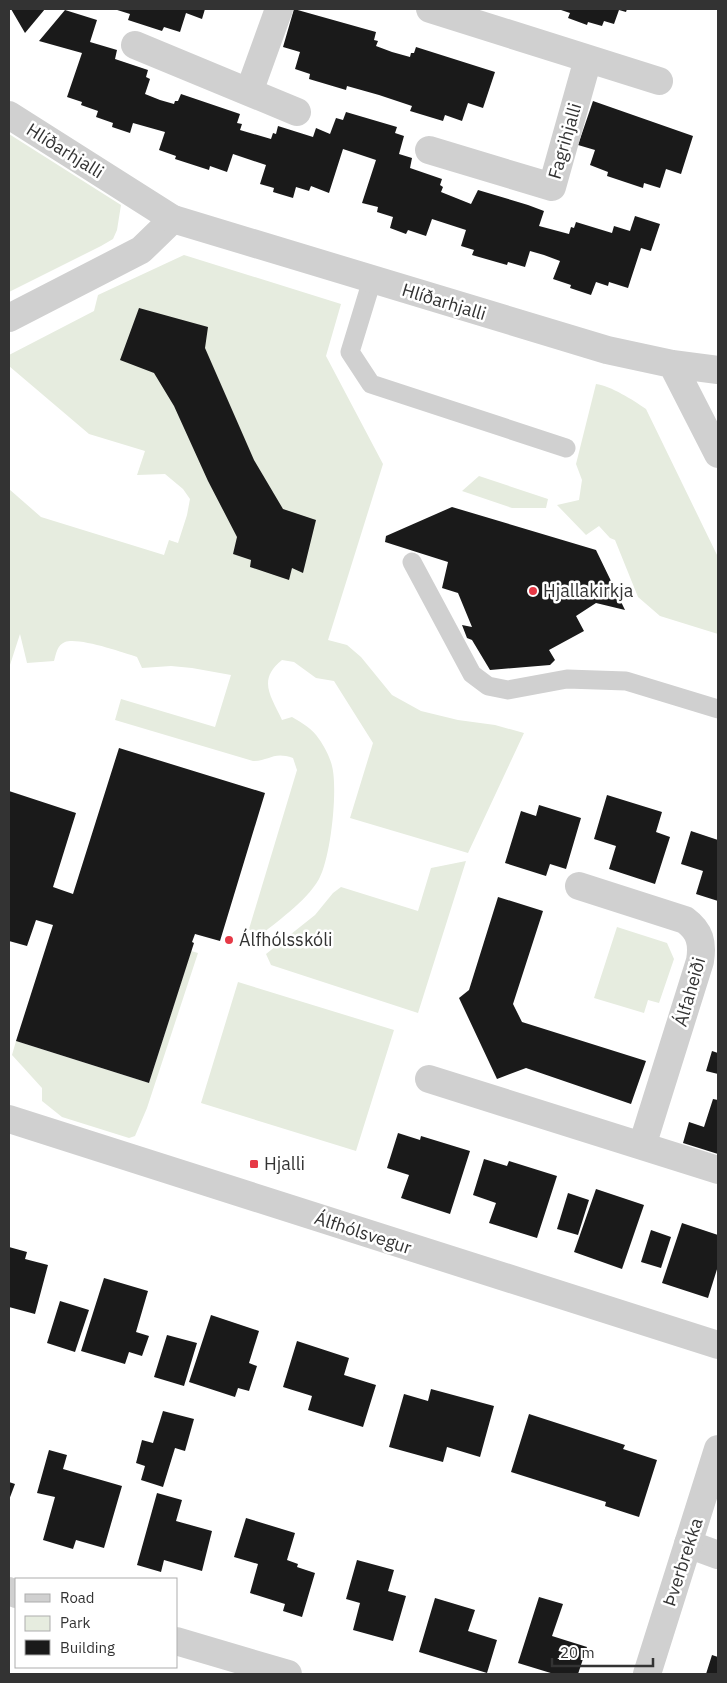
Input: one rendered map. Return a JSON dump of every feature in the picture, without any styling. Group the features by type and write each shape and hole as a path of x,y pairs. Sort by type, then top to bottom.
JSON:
{"street":[{"path":"249,92 279,9"},
{"path":"430,9 659,81"},
{"path":"135,45 297,112"},
{"name":"Fagrihjalli","path":"429,150 552,186 588,59"},
{"name":"Hlíðarhjalli","path":"9,115 173,219 607,350 672,364 718,370"},
{"path":"9,318 141,250 173,219"},
{"path":"672,364 718,454"},
{"name":"Álfaheiði","path":"579,886 685,920 694,926 700,936 702,949 700,961 642,1146"},
{"path":"429,1079 718,1170"},
{"name":"Álfhólsvegur","path":"11,1115 718,1344"},
{"name":"Þverbrekka","path":"647,1674 718,1449"},
{"path":"688,1544 718,1555"},
{"path":"178,1642 288,1674"}],"lane":[{"path":"372,280 350,352 371,384 566,448"},
{"path":"412,562 472,674 488,686 508,690 567,679 626,680 718,709"}],"green space":[{"path":"9,134 121,205 117,230 113,239 9,292"},
{"path":"184,255 341,304 326,356 383,464 328,640 347,645 361,657 392,695 421,711 458,720 495,725 524,733 468,853 350,818 373,743 334,681 316,678 294,662 282,660 274,667 270,674 268,688 282,720 292,717 307,726 317,735 327,752 334,777 334,806 327,855 319,879 298,904 256,939 249,929 297,770 293,758 276,756 253,761 115,720 121,699 215,727 231,675 171,666 142,668 137,657 100,646 71,641 60,645 54,661 27,663 20,634 9,668 9,489 41,517 164,555 169,540 178,543 190,499 183,489 165,474 137,475 145,451 89,434 9,366 9,355 94,311 98,295"},
{"path":"596,384 615,390 646,409 718,557 718,634 660,616 638,597 615,540 610,538 599,526 586,535 557,505 579,500 582,480 576,464"},
{"path":"479,476 548,499 546,508 512,508 462,491"},
{"path":"466,861 418,1013 271,965 266,954 315,915 333,893 341,887 418,911 431,868"},
{"path":"617,927 667,943 674,959 659,1003 648,1000 644,1013 594,998"},
{"path":"191,951 198,953 147,1108 135,1136 129,1138 62,1117 42,1101 42,1088 12,1055 16,1041 149,1083"},
{"path":"238,982 394,1030 356,1151 201,1103"}],"building":[{"path":"11,9 45,9 25,33"},
{"path":"114,9 205,9 202,19 186,13 180,32 164,27 162,31 128,20 130,14"},
{"path":"294,9 376,32 374,40 378,41 376,46 392,52 410,57 416,47 495,72 483,108 468,103 462,121 445,115 443,121 410,111 412,106 379,95 347,86 346,90 309,79 310,74 295,69 300,52 283,47"},
{"path":"558,9 627,9 626,12 619,10 614,24 604,21 602,26 588,22 587,25 568,18 570,13"},
{"path":"65,10 97,20 90,42 117,50 115,59 148,70 146,77 150,79 145,94 174,104 175,101 178,101 181,94 240,114 237,123 242,124 240,130 271,139 273,133 276,134 278,126 313,137 316,128 330,134 336,118 343,120 346,112 397,127 395,133 404,136 399,154 412,158 410,168 442,179 440,185 443,187 441,192 471,204 478,190 528,205 544,211 539,226 569,234 571,227 574,228 576,222 612,233 614,226 630,231 635,216 660,224 651,251 641,248 628,288 609,282 608,286 596,282 591,295 570,288 571,285 553,279 560,261 544,255 530,251 525,267 508,262 507,265 472,255 474,250 461,246 466,230 432,219 426,236 408,230 406,234 390,228 393,217 377,212 378,207 362,203 376,160 343,149 329,193 311,186 309,191 296,187 293,198 273,192 274,188 260,184 266,165 233,154 227,172 210,166 209,170 175,159 176,156 159,150 165,132 133,123 130,133 112,127 113,123 96,117 98,111 81,105 82,102 67,97 82,53 39,41"},
{"path":"593,101 693,136 681,174 666,169 660,188 644,183 643,188 607,176 608,172 590,165 595,150 578,145"},
{"path":"139,308 208,327 205,348 254,460 283,509 316,520 303,573 292,568 289,580 250,567 251,560 233,554 237,537 208,481 174,406 154,373 120,360"},
{"name":"Hjallakirkja","path":"452,507 596,550 625,610 596,603 576,616 584,631 549,650 555,660 550,665 490,670 472,640 467,638 462,625 472,627 458,593 442,588 448,562 385,542 386,536"},
{"path":"119,748 265,793 220,941 195,934 192,942 194,943 149,1083 16,1041 53,925 36,920 27,946 9,941 9,791 76,813 53,887 73,894"},
{"path":"607,795 662,812 656,832 670,837 655,884 609,869 616,846 594,839"},
{"path":"539,805 581,818 566,869 550,864 546,876 505,863 521,811 536,816"},
{"path":"691,831 718,840 718,901 696,894 703,871 681,864"},
{"path":"498,897 543,911 513,1004 522,1022 646,1061 631,1104 526,1068 497,1079 459,998 469,990"},
{"path":"712,1051 718,1053 718,1074 706,1071"},
{"path":"713,1099 718,1100 718,1154 683,1143 689,1122 704,1127"},
{"path":"398,1133 420,1140 421,1136 470,1151 450,1214 401,1198 409,1175 387,1168"},
{"path":"484,1159 507,1166 509,1161 557,1176 537,1238 489,1223 496,1203 473,1195"},
{"path":"596,1189 644,1205 622,1269 574,1252"},
{"path":"568,1193 589,1200 578,1235 557,1229"},
{"path":"682,1223 718,1235 718,1266 708,1298 662,1283"},
{"path":"651,1230 671,1237 661,1268 641,1262"},
{"path":"9,1247 27,1252 25,1259 48,1265 35,1314 9,1307"},
{"path":"104,1278 148,1291 136,1332 149,1336 142,1356 129,1352 125,1364 81,1351"},
{"path":"60,1301 89,1310 75,1352 47,1343"},
{"path":"211,1315 259,1331 249,1363 257,1366 249,1391 238,1388 235,1397 189,1382"},
{"path":"167,1335 197,1343 184,1386 154,1377"},
{"path":"297,1341 349,1358 344,1375 376,1385 363,1427 308,1410 312,1396 283,1387"},
{"path":"431,1389 494,1406 480,1457 447,1447 443,1462 389,1447 404,1394 428,1401"},
{"path":"163,1411 194,1419 185,1451 175,1448 163,1487 141,1480 145,1466 136,1463 142,1440 153,1443"},
{"path":"529,1414 625,1445 623,1449 657,1460 639,1517 605,1506 606,1502 511,1472"},
{"path":"49,1450 67,1455 63,1469 122,1486 104,1548 76,1540 73,1549 43,1540 55,1497 37,1493"},
{"path":"9,1482 15,1484 9,1500"},
{"path":"157,1493 182,1500 176,1521 212,1531 202,1571 164,1560 161,1572 137,1565"},
{"path":"246,1518 295,1533 287,1560 298,1564 297,1567 315,1573 302,1617 283,1611 285,1604 250,1593 258,1564 234,1557"},
{"path":"357,1560 394,1570 388,1591 406,1596 393,1641 353,1630 360,1603 346,1599"},
{"path":"539,1597 563,1604 552,1636 587,1647 578,1674 554,1674 518,1663"},
{"path":"435,1598 475,1610 468,1631 497,1640 487,1673 419,1652"},
{"path":"712,1655 718,1657 718,1674 706,1674"}],"place":[{"name":"Hjallakirkja","path":"533,591"},
{"name":"Álfhólsskóli","path":"229,940"},
{"name":"Hjalli","path":"254,1164"}]}
